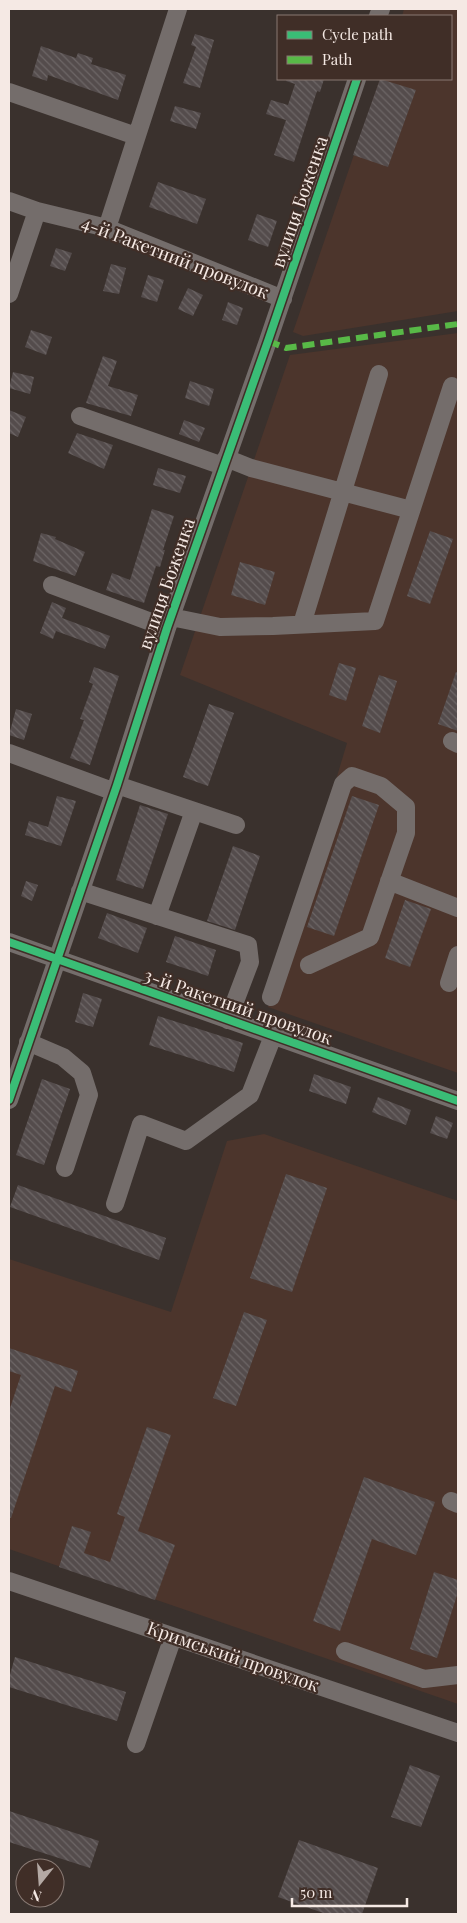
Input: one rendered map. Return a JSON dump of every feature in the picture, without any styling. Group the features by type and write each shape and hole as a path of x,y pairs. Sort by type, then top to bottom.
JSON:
{"street":[{"path":"107,228 178,9"},
{"name":"вулиця Боженка","path":"9,1100 116,789 169,622 283,299 357,80"},
{"path":"9,92 136,136"},
{"name":"4-й Ракетний провулок","path":"9,201 38,211 107,228 283,299"},
{"path":"9,294 38,211"},
{"path":"302,624 379,374"},
{"path":"52,585 169,622 220,627 375,620 452,386"},
{"path":"80,416 224,462 411,510"},
{"path":"9,753 116,789 236,825"},
{"path":"271,997 343,784 352,776 381,786 406,807 406,833 370,937 309,965"},
{"path":"157,916 194,811"},
{"path":"389,881 458,908"},
{"path":"80,891 248,945 250,962 228,1020"},
{"name":"3-й Ракетний провулок","path":"9,942 458,1101"},
{"path":"449,983 458,955"},
{"path":"115,1204 141,1124 186,1141 250,1095 273,1036"},
{"path":"28,1042 64,1057 82,1073 89,1094 65,1168"},
{"name":"Кримський провулок","path":"9,1581 458,1733"},
{"path":"136,1744 173,1636"},
{"path":"345,1651 424,1679 458,1675"}],"shaded area":[{"path":"404,9 458,9 458,311 303,336 293,332 380,80 452,80 452,15 402,15"},
{"path":"458,333 458,1073 268,1007 347,743 180,675 290,355"},
{"path":"264,1134 458,1201 458,1704 9,1549 9,1259 171,1312 227,1141"}],"building":[{"path":"195,34 214,40 200,88 183,83 196,47 191,45"},
{"path":"41,46 76,58 78,53 93,58 91,64 126,75 118,100 48,75 47,81 32,76"},
{"path":"324,80 320,92 317,91 294,162 274,155 286,120 266,114 271,100 288,105 295,84 286,81"},
{"path":"380,80 416,90 388,167 353,155"},
{"path":"175,106 201,113 196,129 170,121"},
{"path":"158,182 206,199 197,224 149,207"},
{"path":"257,214 277,221 268,247 248,240"},
{"path":"56,248 72,253 65,271 50,266"},
{"path":"111,264 126,268 119,294 103,291"},
{"path":"148,275 164,280 157,302 141,297"},
{"path":"188,288 203,295 193,316 178,309"},
{"path":"228,302 243,308 237,325 222,320"},
{"path":"31,330 52,337 46,355 25,347"},
{"path":"103,356 117,361 108,386 138,395 131,416 86,403"},
{"path":"13,372 34,377 30,394 9,388"},
{"path":"190,381 214,389 209,406 185,398"},
{"path":"9,410 26,417 18,437 9,433"},
{"path":"184,420 205,428 199,442 179,434"},
{"path":"77,433 113,445 104,469 68,453"},
{"path":"158,468 186,476 180,493 153,485"},
{"path":"152,509 174,516 163,550 165,550 160,567 156,566 144,603 106,590 112,573 130,580"},
{"path":"430,531 453,539 430,604 407,596"},
{"path":"41,533 56,537 55,539 85,552 75,576 33,561"},
{"path":"240,562 275,572 265,605 231,595"},
{"path":"52,602 66,608 62,618 110,636 105,649 56,631 53,639 40,633"},
{"path":"339,663 356,668 346,701 329,695"},
{"path":"94,667 119,676 90,765 70,758 84,720 80,719 93,684 89,682"},
{"path":"456,672 458,672 458,731 438,724"},
{"path":"379,675 397,681 380,733 362,726"},
{"path":"209,704 234,713 208,786 183,777"},
{"path":"16,709 32,714 24,740 9,735"},
{"path":"57,796 76,801 61,846 25,835 29,821 48,827"},
{"path":"352,796 379,805 334,936 307,927"},
{"path":"140,805 168,814 143,889 116,880"},
{"path":"233,846 260,856 235,930 207,921"},
{"path":"26,881 38,885 32,901 21,896"},
{"path":"405,900 431,909 410,967 385,958"},
{"path":"107,913 147,928 138,953 98,938"},
{"path":"175,936 216,950 208,976 166,962"},
{"path":"83,993 102,999 93,1027 75,1022"},
{"path":"158,1016 243,1043 234,1072 149,1045"},
{"path":"314,1074 351,1087 346,1104 309,1091"},
{"path":"42,1079 70,1089 44,1165 16,1155"},
{"path":"378,1097 411,1110 406,1125 372,1112"},
{"path":"436,1116 453,1123 447,1139 430,1133"},
{"path":"286,1174 327,1188 292,1292 250,1278"},
{"path":"18,1185 166,1238 159,1260 10,1207"},
{"path":"244,1312 267,1320 236,1406 213,1398"},
{"path":"9,1348 78,1371 71,1392 55,1386 11,1518 9,1517 9,1411 21,1375 9,1371"},
{"path":"147,1427 171,1435 138,1531 175,1545 155,1600 59,1567 72,1526 91,1532 84,1553 110,1562 125,1517 117,1514"},
{"path":"364,1477 435,1502 416,1555 372,1539 340,1631 313,1621"},
{"path":"434,1572 458,1580 458,1592 437,1658 410,1649"},
{"path":"15,1657 126,1692 117,1721 9,1687 9,1678"},
{"path":"410,1765 440,1776 421,1827 391,1817"},
{"path":"9,1811 99,1841 90,1868 65,1860 65,1858 59,1858 9,1842"},
{"path":"299,1840 378,1868 362,1914 326,1914 278,1897"}],"marked path":[{"path":"268,341 286,348 458,324"}],"cycle path":[{"path":"9,1100 117,785 167,628 268,341 357,80"},
{"path":"9,942 458,1101"}]}
